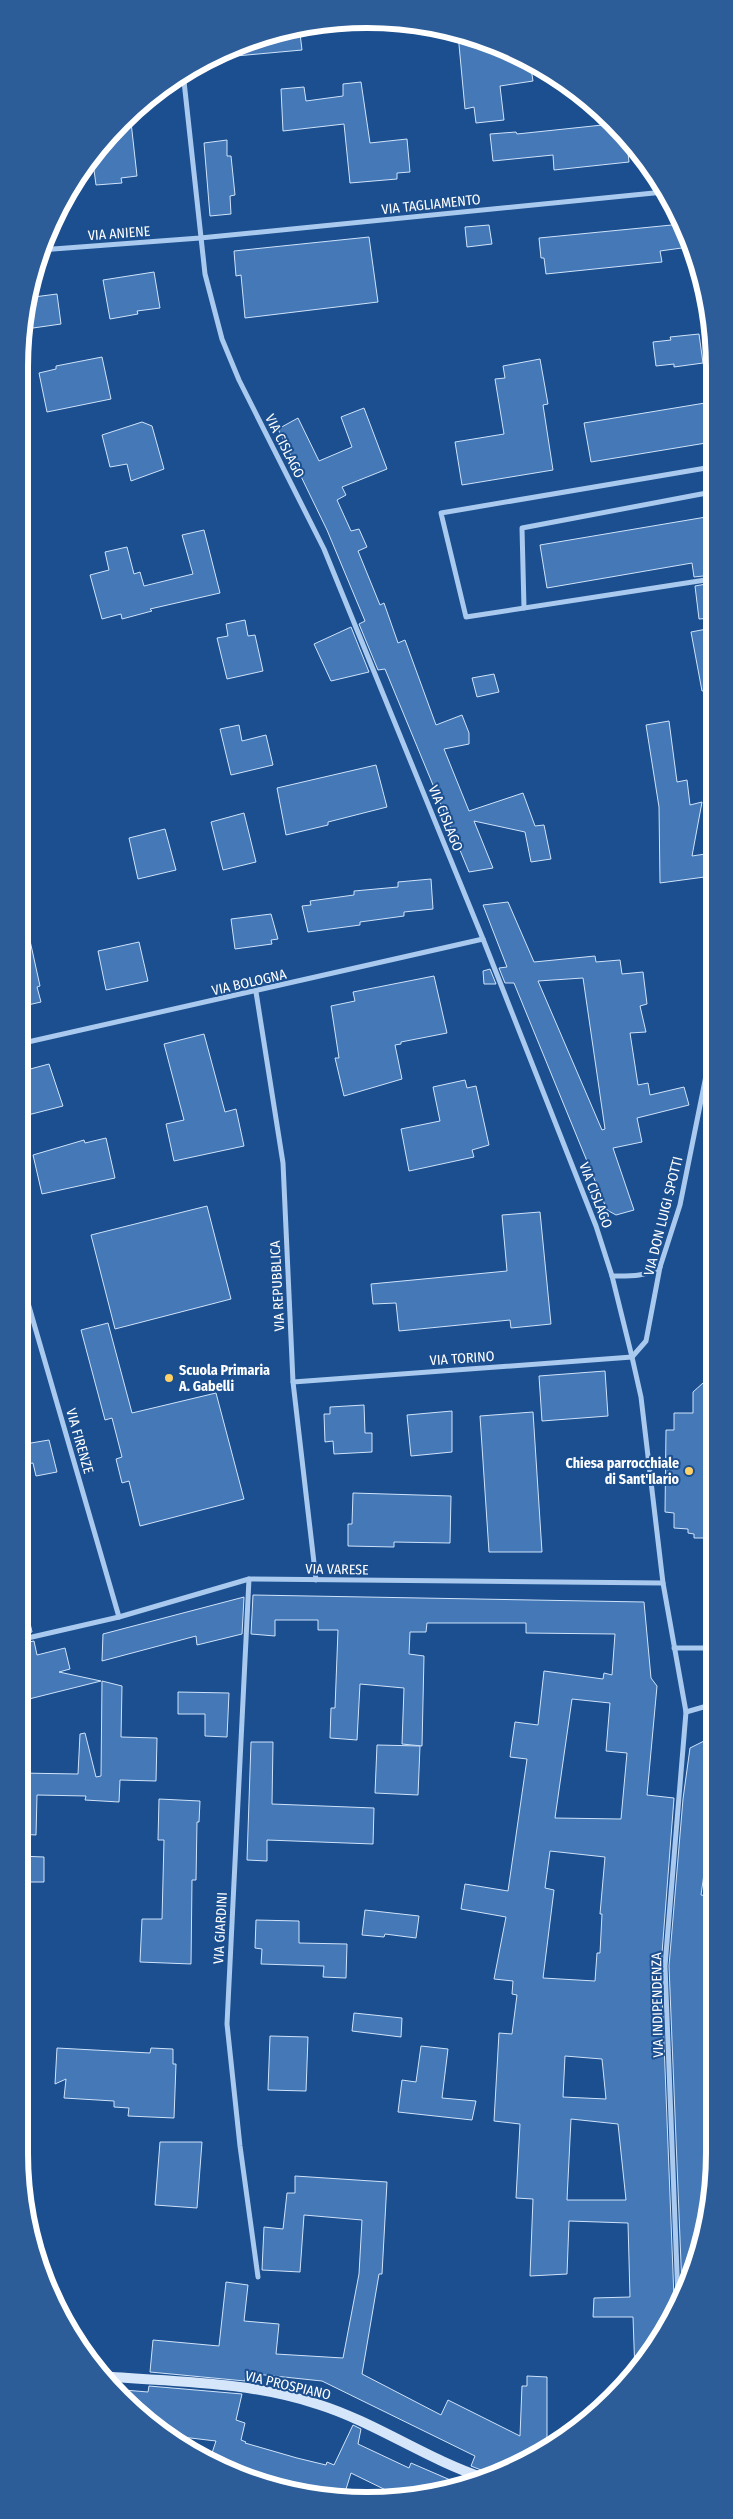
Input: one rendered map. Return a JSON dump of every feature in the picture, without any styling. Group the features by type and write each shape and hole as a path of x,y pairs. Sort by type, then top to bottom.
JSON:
{"street":[{"name":"VIA CISLAGO","path":"184,81 200,238 209,296 230,360 324,549 483,938 587,1202 612,1276 641,1397 663,1584 674,1648"},
{"name":"VIA TAGLIAMENTO","path":"200,238 657,193"},
{"name":"VIA ANIENE","path":"48,249 200,238"},
{"path":"706,468 441,513 466,617 706,580"},
{"path":"524,608 522,528 706,493"},
{"name":"VIA BOLOGNA","path":"28,1042 256,992 483,938"},
{"name":"VIA REPUBBLICA","path":"256,992 283,1163 293,1382 316,1580"},
{"name":"VIA DON LUIGI SPOTTI","path":"632,1357 646,1342 660,1267 680,1205 706,1076"},
{"path":"612,1276 641,1276 650,1274 660,1267"},
{"name":"VIA FIRENZE","path":"28,1306 119,1617"},
{"name":"VIA TORINO","path":"293,1382 632,1357"},
{"name":"VIA VARESE","path":"28,1638 119,1617 249,1579 663,1584"},
{"name":"VIA GIARDINI","path":"249,1579 227,2024 240,2146 258,2277"},
{"path":"674,1648 706,1648"},
{"name":"VIA INDIPENDENZA","path":"674,1648 686,1712 665,1966 678,2287"},
{"path":"686,1712 706,1706"},
{"name":"VIA PROSPIANO","path":"113,2377 248,2389 316,2403 350,2416 475,2474"}],"building":[{"path":"300,34 302,50 229,57 258,45"},
{"path":"459,40 496,53 531,70 533,81 500,86 504,120 476,123 474,107 465,109"},
{"path":"361,82 370,143 407,139 410,172 397,173 397,179 350,183 344,124 283,131 281,89 304,87 306,101 343,96 343,84"},
{"path":"131,123 137,176 121,178 122,183 96,185 93,166"},
{"path":"604,125 628,151 629,162 554,170 553,155 493,161 490,134 516,132 517,134"},
{"path":"227,140 227,156 231,156 235,195 230,196 231,214 210,216 204,143"},
{"path":"489,225 492,244 467,247 465,227"},
{"path":"674,225 684,248 660,251 662,262 546,274 544,258 541,258 539,238"},
{"path":"369,237 378,302 245,318 241,275 236,276 234,251"},
{"path":"154,272 160,308 137,311 138,314 110,319 103,280"},
{"path":"57,294 61,324 33,328 30,326 35,297"},
{"path":"699,334 703,363 674,367 674,364 656,366 653,342 671,340 670,337"},
{"path":"102,357 111,399 47,412 39,373 56,369 56,366"},
{"path":"540,359 548,404 543,405 553,470 462,485 455,442 504,434 495,379 505,378 503,366"},
{"path":"706,403 706,443 591,462 584,423"},
{"path":"364,408 387,469 342,487 346,495 337,500 351,531 359,529 367,547 358,551 380,605 384,603 398,643 405,640 436,725 462,715 469,733 469,744 444,749 469,811 523,793 535,826 544,825 551,859 531,862 525,832 474,821 493,868 469,872 385,669 378,670 359,624 365,621 327,530 278,429 298,418 319,461 352,447 341,417"},
{"path":"142,422 152,426 164,469 131,481 127,464 110,467 102,435"},
{"path":"706,517 706,576 694,577 692,563 547,588 540,545"},
{"path":"204,530 220,593 150,609 152,611 122,619 121,614 102,619 90,575 109,570 105,552 127,547 134,574 140,572 144,586 193,574 182,535"},
{"path":"706,584 706,618 699,619 695,586"},
{"path":"245,620 248,636 255,635 263,671 227,679 217,638 228,636 226,624"},
{"path":"351,627 369,672 331,681 314,644"},
{"path":"706,629 706,691 702,691 691,632"},
{"path":"494,674 499,692 477,697 472,678"},
{"path":"669,721 677,782 687,780 690,805 702,802 692,856 706,854 706,877 660,883 659,807 646,725"},
{"path":"239,725 242,741 266,735 273,765 231,775 220,729"},
{"path":"376,765 387,807 328,822 328,825 286,835 277,788"},
{"path":"244,813 256,862 223,870 211,822"},
{"path":"165,829 176,870 138,879 129,838"},
{"path":"431,879 433,909 404,912 404,916 360,922 360,925 308,932 302,906 311,905 310,901 354,895 354,891 398,887 398,882"},
{"path":"508,902 534,962 595,956 596,962 620,960 622,974 643,972 647,1004 640,1006 646,1032 630,1033 638,1085 648,1083 650,1095 684,1087 689,1105 637,1118 642,1142 613,1148 634,1210 616,1215 607,1210 514,983 505,983 499,968 507,967 483,905","holes":["583,978 605,1129 602,1130 538,981"]},
{"path":"271,914 278,939 271,940 272,944 235,949 231,919"},
{"path":"28,932 40,986 37,987 41,1002 28,1005"},
{"path":"139,942 148,981 106,990 98,951"},
{"path":"490,969 496,984 484,984 483,971"},
{"path":"434,976 447,1033 401,1042 401,1044 395,1045 402,1079 344,1096 335,1058 339,1058 331,1006 355,1001 353,992"},
{"path":"204,1034 225,1112 236,1109 244,1146 174,1161 166,1124 184,1120 164,1044"},
{"path":"49,1064 63,1106 28,1115 28,1070"},
{"path":"465,1080 467,1088 476,1086 489,1145 472,1150 474,1157 409,1171 401,1129 440,1121 433,1087"},
{"path":"106,1138 115,1178 42,1194 33,1155 84,1140 85,1143"},
{"path":"207,1206 231,1299 115,1329 91,1235"},
{"path":"540,1212 551,1324 511,1328 510,1320 399,1331 396,1303 373,1304 371,1284 507,1271 502,1215"},
{"path":"108,1323 132,1413 216,1393 244,1499 140,1526 129,1481 122,1483 116,1459 122,1457 112,1418 105,1420 81,1330"},
{"path":"605,1371 608,1416 542,1421 539,1376"},
{"name":"Chiesa parrocchiale di Sant'Ilario","path":"706,1380 706,1538 694,1538 694,1534 688,1533 688,1529 674,1528 674,1513 665,1512 666,1430 674,1430 674,1413 693,1413 693,1392"},
{"path":"364,1405 365,1433 372,1433 372,1452 334,1454 333,1441 325,1442 324,1414 330,1414 330,1407"},
{"path":"452,1411 452,1452 411,1456 407,1415"},
{"path":"533,1412 542,1552 489,1552 480,1416"},
{"path":"49,1440 57,1472 36,1476 33,1463 28,1464 28,1444"},
{"path":"353,1493 451,1496 450,1543 394,1542 394,1547 348,1546 348,1524 352,1524"},
{"path":"253,1595 644,1602 651,1678 657,1686 647,1795 674,1798 661,1966 674,2296 660,2322 635,2360 633,2317 593,2317 594,2298 630,2297 628,2223 569,2221 567,2274 530,2276 533,2199 516,2198 520,2124 494,2121 499,2033 512,2034 517,1995 512,1994 513,1981 494,1979 506,1917 461,1909 465,1884 508,1891 527,1759 510,1757 515,1722 538,1725 544,1671 603,1679 604,1673 612,1675 615,1634 526,1633 526,1623 427,1623 426,1632 410,1632 409,1654 424,1656 422,1746 402,1744 404,1688 360,1684 357,1740 330,1738 331,1708 335,1708 338,1630 318,1630 318,1620 275,1620 275,1636 251,1634","holes":["572,1699 610,1703 606,1751 627,1753 621,1819 555,1818","550,1851 605,1857 600,1914 602,1914 600,1953 597,1953 595,1981 543,1978 554,1890 545,1888","565,2056 602,2059 606,2099 563,2097","571,2119 618,2124 626,2200 567,2200"]},
{"path":"244,1597 242,1634 197,1645 196,1636 102,1661 103,1634"},
{"path":"28,1614 32,1632 28,1633"},
{"path":"34,1641 37,1655 65,1648 70,1669 59,1672 101,1681 29,1699 28,1642"},
{"path":"102,1681 122,1686 121,1737 157,1738 156,1781 120,1780 119,1802 85,1800 86,1796 37,1795 36,1835 28,1835 28,1773 78,1774 80,1734 85,1733 96,1777 101,1776"},
{"path":"178,1692 229,1693 227,1737 205,1736 205,1714 178,1714"},
{"path":"706,1740 706,1860 701,1895 706,1896 706,2152 703,2197 699,2219 682,2278 669,1966 683,1799 690,1748"},
{"path":"251,1742 273,1742 272,1804 374,1808 373,1844 267,1840 267,1861 247,1860"},
{"path":"377,1745 420,1746 418,1795 375,1793"},
{"path":"159,1799 200,1801 199,1822 197,1822 196,1880 192,1880 191,1964 140,1962 142,1919 162,1919 164,1840 158,1840"},
{"path":"28,1856 44,1857 44,1882 28,1882"},
{"path":"365,1910 419,1916 416,1938 385,1934 384,1937 362,1935"},
{"path":"256,1920 299,1921 299,1943 347,1944 346,1978 323,1977 324,1966 261,1964 262,1949 255,1948"},
{"path":"354,2013 402,2018 401,2037 352,2031"},
{"path":"270,2036 308,2037 306,2091 268,2090"},
{"path":"421,2046 448,2049 442,2098 476,2101 472,2120 398,2112 402,2080 416,2082"},
{"path":"57,2048 150,2053 151,2048 173,2049 173,2064 176,2064 174,2118 128,2116 129,2108 114,2107 114,2101 64,2098 66,2079 55,2084"},
{"path":"160,2142 202,2142 197,2208 155,2205"},
{"path":"295,2176 387,2182 382,2274 379,2274 362,2374 441,2415 448,2400 520,2436 522,2386 527,2386 527,2376 547,2377 547,2439 516,2457 483,2471 471,2466 475,2456 322,2381 246,2373 245,2381 150,2372 153,2340 219,2346 226,2282 248,2285 244,2321 279,2324 276,2354 343,2358 359,2274 362,2220 304,2215 300,2272 262,2270 264,2227 283,2229 287,2193 295,2193"},
{"path":"149,2386 242,2394 236,2420 245,2423 241,2440 245,2443 326,2465 327,2462 334,2465 353,2425 361,2429 358,2444 409,2468 411,2463 452,2481 411,2489 388,2491 351,2473 345,2491 300,2485 258,2474 212,2454 216,2441 183,2437 178,2434 143,2407 125,2390 148,2392"}],"place":[{"name":"Scuola Primaria A. Gabelli","path":"169,1378"},
{"name":"Chiesa parrocchiale di Sant'Ilario","path":"689,1471"}]}
